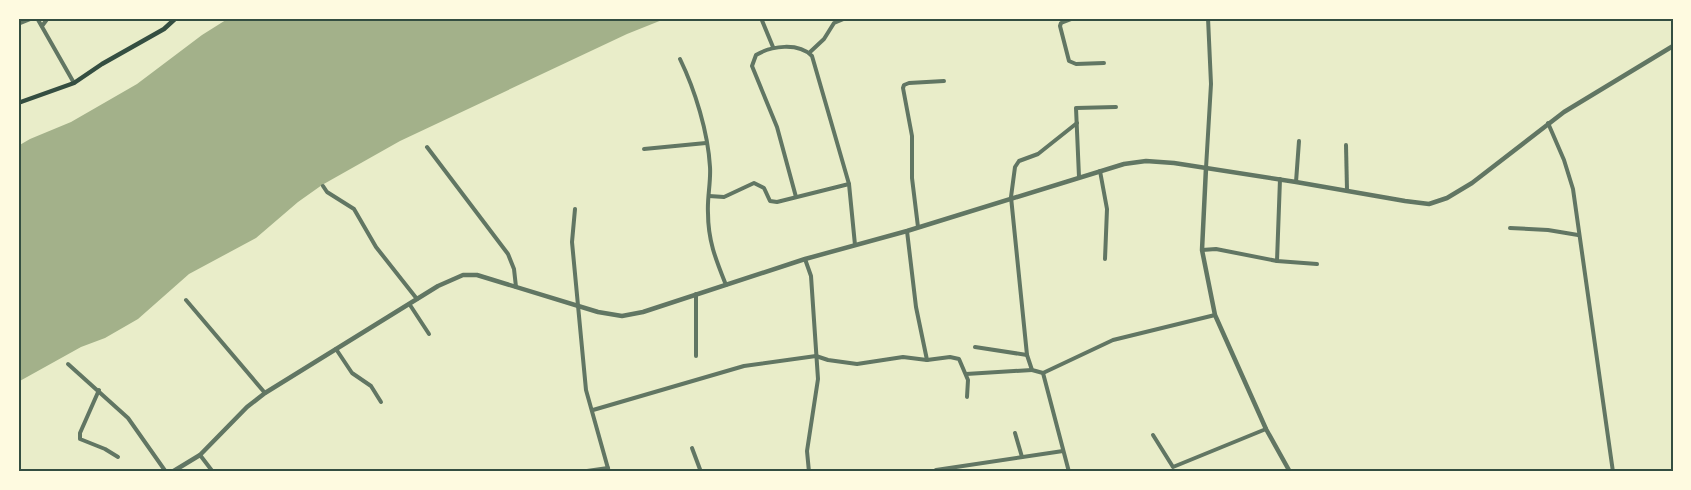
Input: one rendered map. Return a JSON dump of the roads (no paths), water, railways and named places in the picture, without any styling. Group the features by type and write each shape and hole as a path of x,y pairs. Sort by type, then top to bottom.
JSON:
{"main road":[{"path":"18,103 74,83 102,64 164,29 176,18"}],"street":[{"path":"18,24 35,18 42,26 74,83"},
{"path":"42,26 48,18"},
{"path":"761,18 773,47"},
{"path":"809,53 824,39 834,23 846,18"},
{"path":"1074,18 1065,20 1060,26 1069,61 1076,64 1104,63"},
{"path":"1208,18 1211,84 1202,250 1215,315 1266,429 1290,472"},
{"path":"172,472 200,455 247,407 265,393 438,286 463,275 477,275 579,306 622,316 643,312 805,259 907,231 1011,197 1124,164 1146,161 1280,179 1429,204 1447,198 1472,183 1547,123 1673,46"},
{"path":"796,196 777,128 752,66 756,55 773,47 792,48 809,53 814,64 849,184 855,246"},
{"path":"680,59 692,87 706,143 710,166 708,211 711,247 726,285"},
{"path":"918,227 912,178 912,136 903,88 909,83 944,81"},
{"path":"1079,177 1075,109 1077,107 1116,107"},
{"path":"1032,370 1027,355 1011,197 1015,167 1019,161 1038,154 1077,123"},
{"path":"1547,123 1564,160 1573,189 1613,472"},
{"path":"1296,182 1299,141"},
{"path":"644,149 706,143"},
{"path":"1346,145 1347,190"},
{"path":"427,147 507,254 514,269 516,287"},
{"path":"1100,171 1107,209 1105,259"},
{"path":"1277,261 1280,179"},
{"path":"709,196 724,197 754,183 764,188 772,202 849,184"},
{"path":"323,186 327,192 354,210 375,247 418,300"},
{"path":"575,209 572,242 586,390 608,470 580,472"},
{"path":"1510,228 1548,230 1578,236"},
{"path":"907,231 916,307 927,360"},
{"path":"1202,250 1216,249 1277,261 1317,264"},
{"path":"805,259 811,276 818,379 807,451 809,472"},
{"path":"696,294 696,356"},
{"path":"186,300 265,393"},
{"path":"410,305 429,334"},
{"path":"966,374 1032,370 1042,373 1113,340 1215,315"},
{"path":"975,347 1027,355"},
{"path":"336,348 352,373 370,386 381,402"},
{"path":"593,410 744,366 816,356 857,364 903,357 927,360 950,357 959,359 966,374 967,397"},
{"path":"68,364 128,417 166,472"},
{"path":"1042,373 1069,472"},
{"path":"99,390 80,433 80,439 118,457"},
{"path":"1153,435 1173,467 1266,429"},
{"path":"1015,433 1022,457"},
{"path":"692,448 700,472"},
{"path":"936,470 1063,451"},
{"path":"200,455 213,472"}]}
